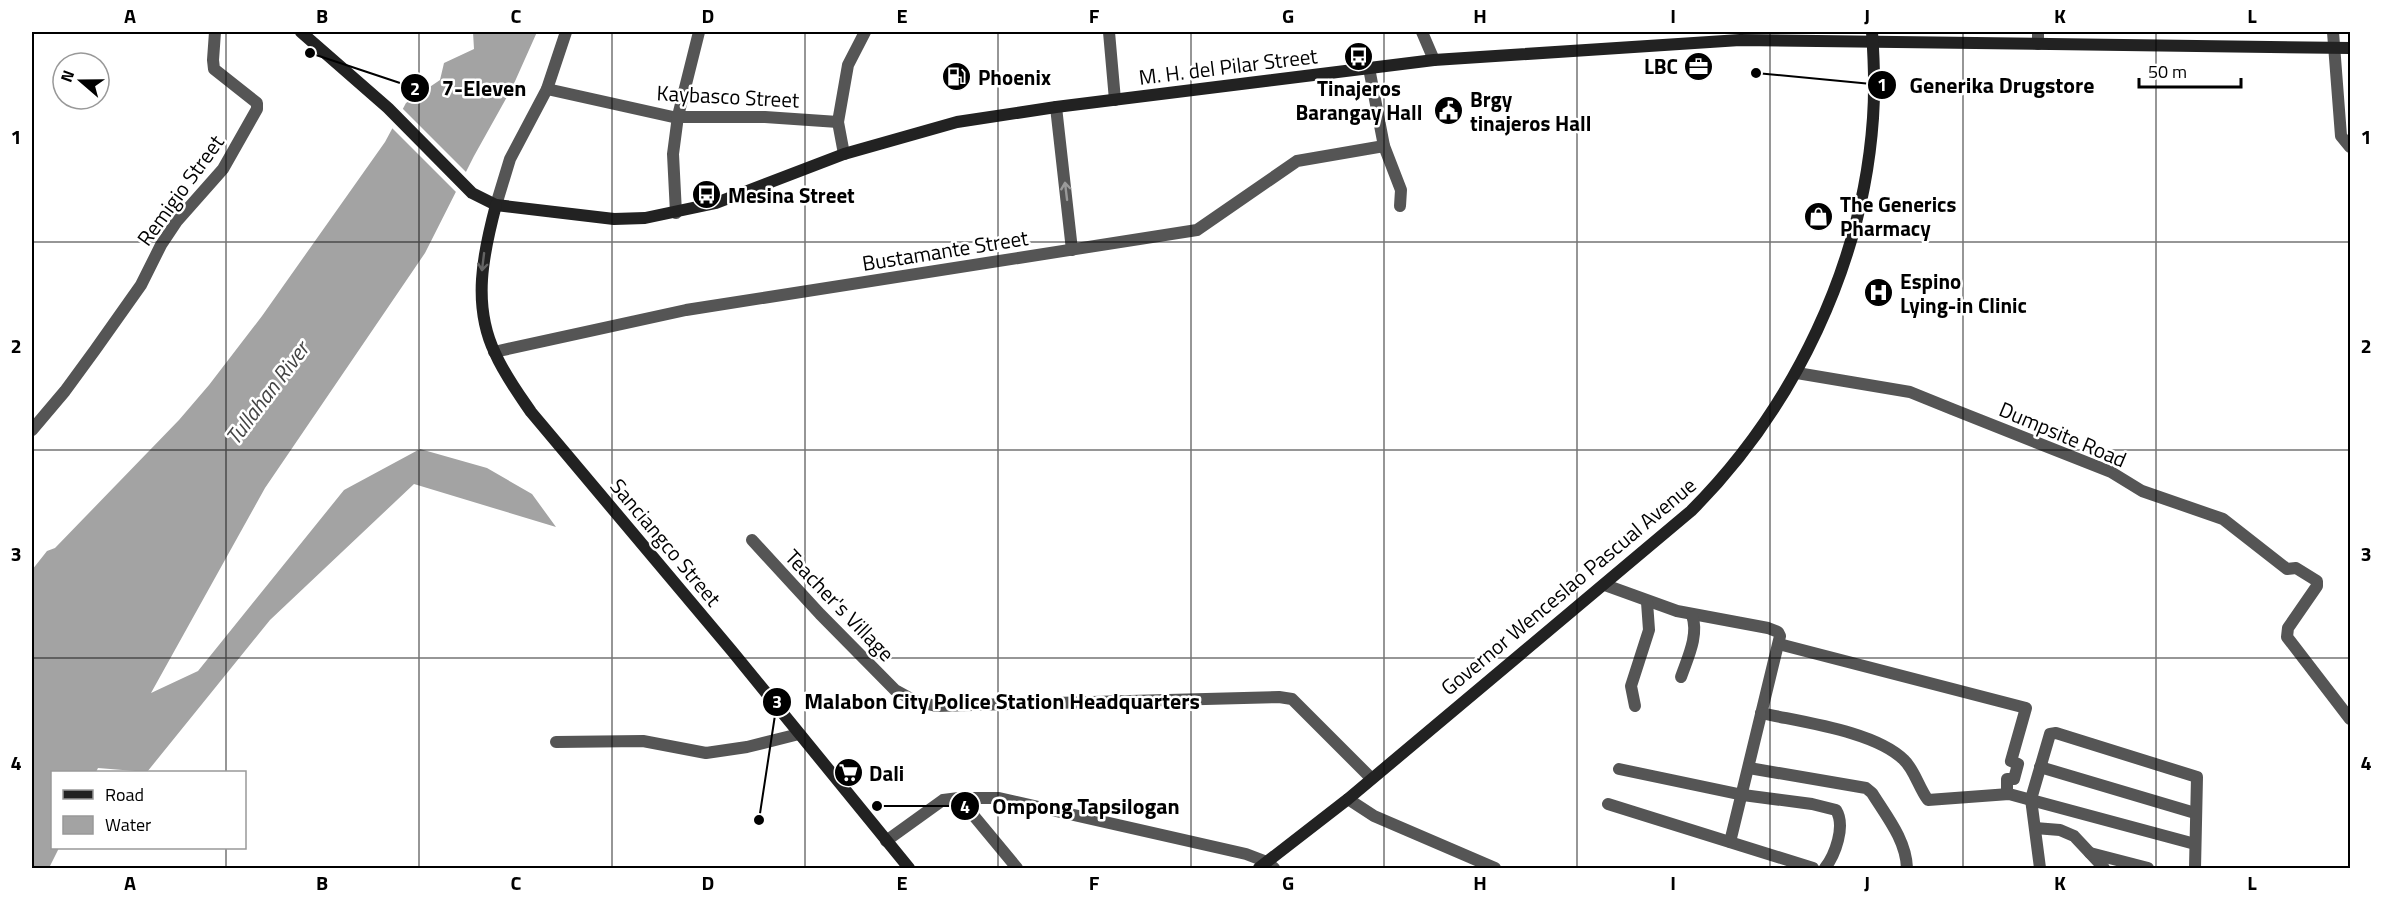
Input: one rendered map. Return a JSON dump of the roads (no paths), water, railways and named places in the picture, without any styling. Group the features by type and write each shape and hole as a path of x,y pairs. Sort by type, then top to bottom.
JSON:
{"main road":[{"name":"M. H. del Pilar Street","path":"301,32 388,108 465,186 483,200 496,205 614,219 645,218 716,203 844,154 957,122 1056,107 1434,60 1740,40 1873,37 2038,38 2350,48"},
{"name":"Governor Wenceslao Pascual Avenue","path":"1267,866 1691,511 1713,489 1762,426 1797,374 1837,280 1855,226 1873,120 1873,37"},
{"name":"Sanciangco Street","path":"496,205 485,246 481,299 494,352 508,378 531,412 732,651 909,868"}],"street":[{"name":"Remigio Street","path":"32,430 65,391 141,285 161,245 177,221 223,169 257,109 257,103 214,69 215,32"},
{"path":"496,205 510,159 547,89 566,32"},
{"path":"676,213 673,154 678,116 699,32"},
{"path":"844,154 838,122 848,65 865,32"},
{"path":"1109,32 1115,100"},
{"path":"1422,32 1434,60"},
{"path":"2333,32 2341,136 2350,147"},
{"path":"1369,68 1384,146 1401,190 1401,206"},
{"name":"Kaybasco Street","path":"547,89 673,117 765,117 838,122"},
{"path":"1056,107 1072,250"},
{"name":"Bustamante Street","path":"494,352 686,310 1197,230 1297,161 1384,146"},
{"name":"Dumpsite Road","path":"1797,374 1911,392 2111,472 2142,491 2223,519 2287,569 2296,568 2317,581 2318,586 2288,628 2287,637 2350,719"},
{"name":"Teacher's Village","path":"752,540 820,614 895,690 915,701 936,706 1279,697 1292,699 1371,778"},
{"path":"1605,585 1647,602 1692,615 1768,628 1778,632 1780,636 1731,842"},
{"path":"1635,705 1631,686 1649,630 1647,602"},
{"path":"1682,677 1694,634 1695,624 1692,615"},
{"path":"1779,644 2026,708 2011,761 2018,764 2014,779 2007,779 2007,794"},
{"path":"1761,713 1855,734 1877,742 1907,763 1928,800 2007,794 2195,844"},
{"path":"556,742 643,741 706,753 747,747 799,734"},
{"path":"2040,868 2031,799 2050,734 2061,734 2197,777 2195,868"},
{"path":"2040,767 2195,813"},
{"path":"1749,768 1866,788 1872,793 1900,838 1907,858 1907,868"},
{"path":"1619,769 1743,795 1812,804 1836,810 1839,820 1838,840 1824,868"},
{"path":"959,798 1017,868"},
{"path":"886,841 943,800 999,798 1246,854 1267,866"},
{"path":"1348,799 1374,816 1495,868"},
{"path":"1608,804 1814,868"},
{"path":"2035,828 2060,830 2073,836 2104,868"},
{"path":"2089,852 2148,868"}],"water":[{"name":"Tullahan River","path":"473,32 537,32 512,88 474,156 425,253 265,488 151,693 198,671 344,490 420,449 487,468 532,494 556,527 414,484 270,620 148,771 98,768 96,771 51,771 51,849 58,849 49,868 32,868 32,570 47,551 55,548 179,420 209,385 262,316 385,142 406,103 440,80 444,63 474,49"}],"place":[{"name":"7-Eleven","path":"310,53"},
{"name":"Tinajeros Barangay Hall","path":"1359,57"},
{"name":"LBC","path":"1699,66"},
{"name":"Generika Drugstore","path":"1756,73"},
{"name":"Phoenix","path":"957,77"},
{"name":"Brgy tinajeros Hall","path":"1449,111"},
{"name":"Mesina Street","path":"707,195"},
{"name":"The Generics Pharmacy","path":"1819,216"},
{"name":"Espino Lying-in Clinic","path":"1879,293"},
{"name":"Dali","path":"848,773"},
{"name":"Ompong Tapsilogan","path":"877,806"},
{"name":"Malabon City Police Station Headquarters","path":"759,820"}]}
